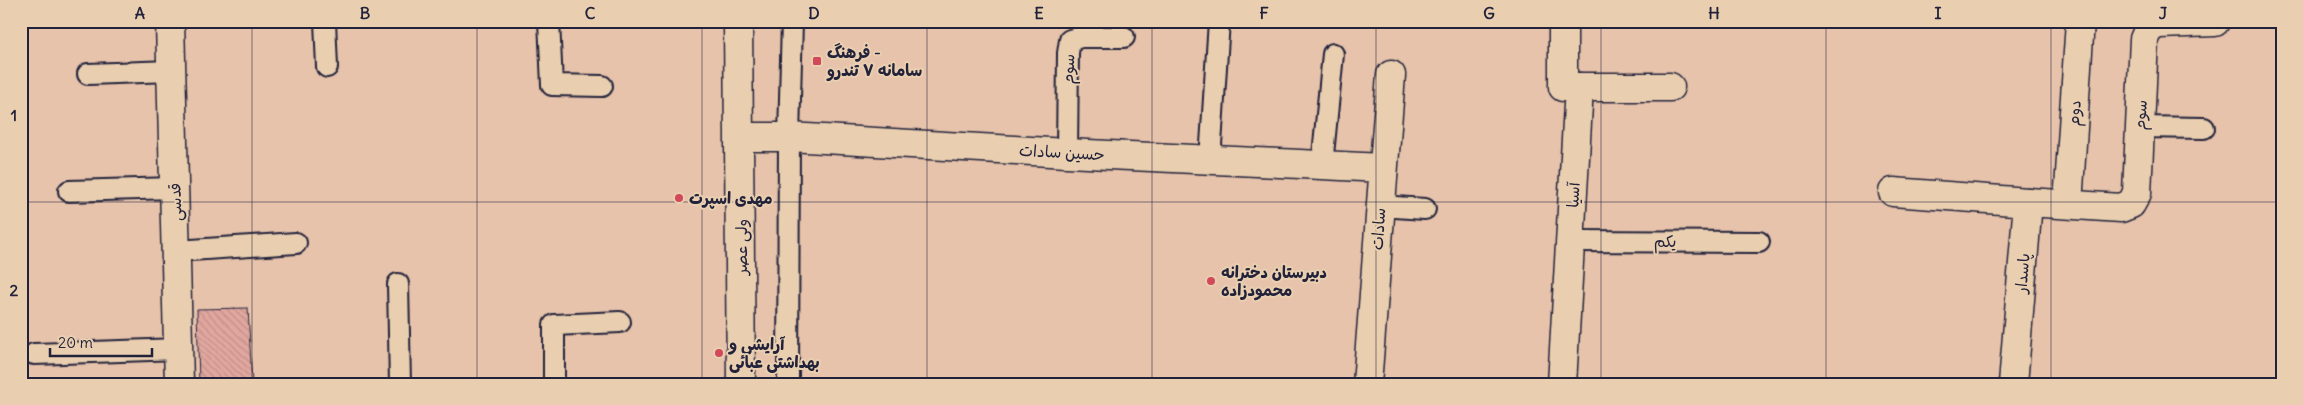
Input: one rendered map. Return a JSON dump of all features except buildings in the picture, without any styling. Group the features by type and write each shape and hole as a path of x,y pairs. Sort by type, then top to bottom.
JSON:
{"street":[{"name":"قدسی","path":"170,21 180,384"},
{"name":"ولی عصر","path":"738,21 741,384"},
{"path":"1563,21 1563,87 1670,87"},
{"name":"دوم","path":"2068,204 2080,21"},
{"name":"سوم","path":"2068,204 2121,208 2131,204 2137,193 2144,39 2149,28 2159,24 2214,22"},
{"name":"سادات","path":"1367,384 1391,75"},
{"name":"آسیا","path":"1562,384 1579,87"},
{"name":"حسین سادات","path":"740,137 789,137 1066,153 1383,168"},
{"path":"1893,192 2068,204"},
{"name":"پاسدار","path":"2013,384 2028,202"}],"lane":[{"path":"325,21 327,67"},
{"path":"549,21 552,85 602,86"},
{"path":"788,384 789,137 792,21"},
{"path":"1210,160 1218,21"},
{"name":"سوم","path":"1066,153 1068,53 1070,40 1081,37 1124,37"},
{"path":"1322,165 1333,54"},
{"path":"88,74 171,71"},
{"path":"2139,127 2204,128"},
{"path":"69,191 174,188"},
{"path":"1380,206 1425,209"},
{"name":"یکم","path":"1570,240 1759,242"},
{"path":"176,251 296,243"},
{"path":"398,284 400,384"},
{"path":"554,384 554,325 620,322"},
{"path":"34,354 179,349"}],"place":[{"name":"فرهنگ - سامانه ۷ تندرو","path":"817,61"},
{"name":"مهدی اسپرت","path":"679,198"},
{"name":"دبیرستان دخترانه محمودزاده","path":"1211,281"},
{"name":"آرایشی و بهداشتی عبائی","path":"719,353"}]}
